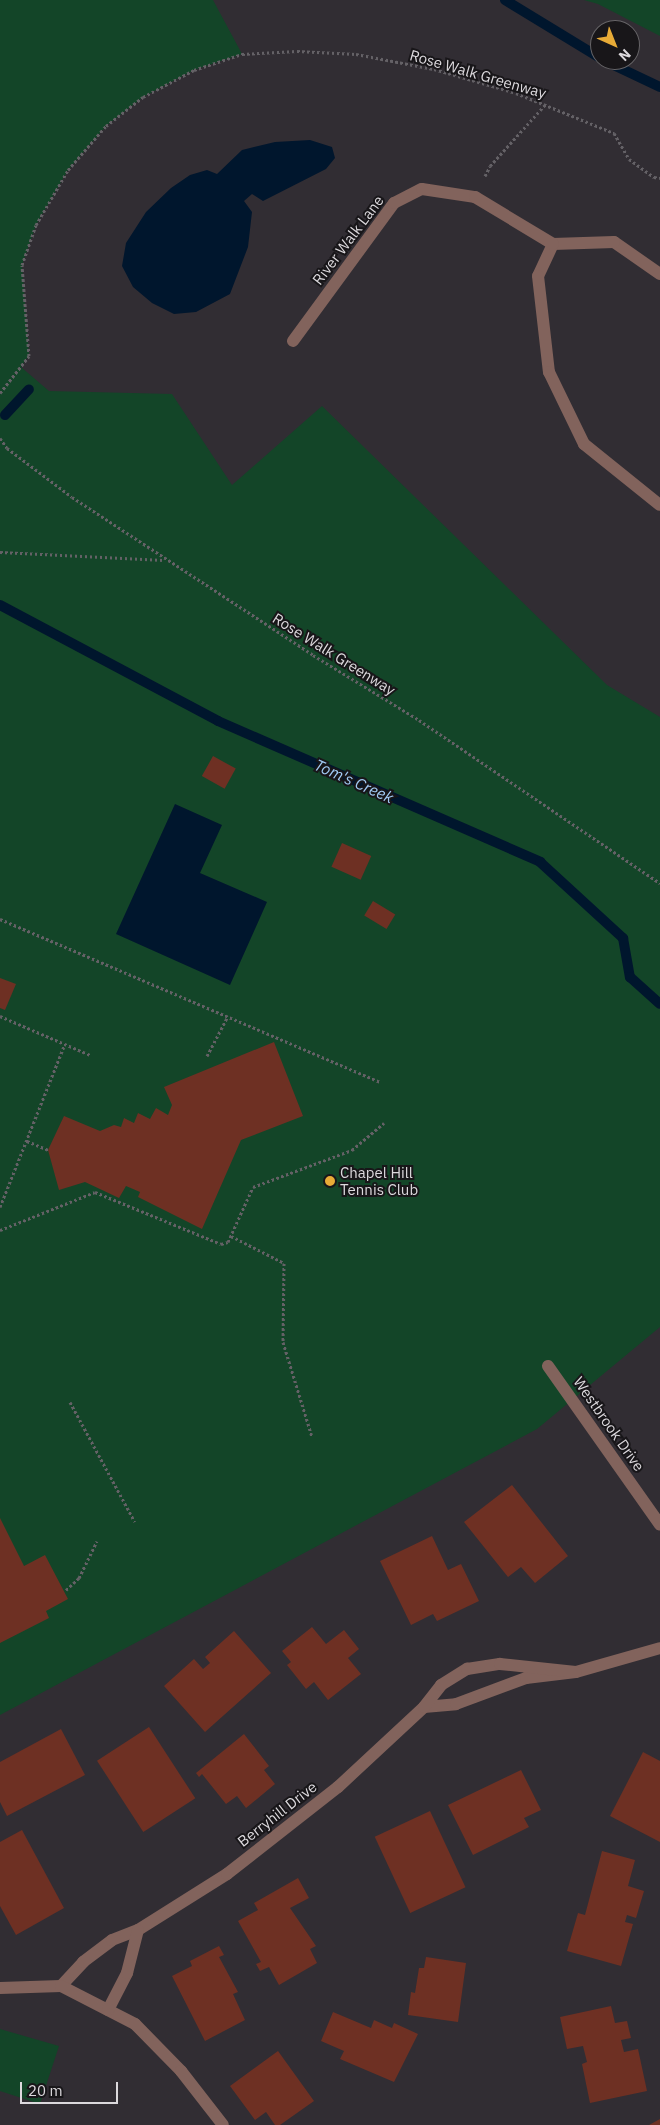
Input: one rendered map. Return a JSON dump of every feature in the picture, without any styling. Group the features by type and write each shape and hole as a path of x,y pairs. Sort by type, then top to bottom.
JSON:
{"street":[{"name":"River Walk Lane","path":"294,341 394,202 422,189 475,197 553,244"},
{"path":"660,274 614,242 553,244 538,276 549,372 584,444 660,506"},
{"name":"Westbrook Drive","path":"548,1366 660,1524"},
{"name":"Berryhill Drive","path":"424,1707 456,1704 526,1678 576,1672 660,1648"},
{"name":"Berryhill Drive","path":"61,1986 84,1962 112,1940 138,1930 227,1874 338,1787 424,1707 441,1685 467,1669 500,1664 576,1672"},
{"path":"108,2010 127,1972 138,1930"},
{"path":"0,1988 61,1986 135,2024 181,2071 223,2125"}],"path":[{"name":"Rose Walk Greenway","path":"0,393 28,356 22,265 36,224 68,170 106,126 151,93 194,70 242,54 297,51 356,54 434,69 546,105 614,132 629,159 654,177 660,178"},
{"path":"475,197 490,166 546,105"},
{"name":"Rose Walk Greenway","path":"0,438 7,448 72,497 166,560 419,720 660,883"},
{"path":"0,552 166,560"},
{"path":"0,919 381,1082"},
{"path":"0,1016 90,1055"},
{"path":"207,1056 228,1016"},
{"path":"0,1207 66,1044"},
{"path":"0,1230 94,1192 220,1244 228,1242 252,1187 352,1150 384,1123"},
{"path":"27,1141 48,1150"},
{"path":"231,1236 284,1262 283,1342 312,1437"},
{"path":"70,1402 135,1522"},
{"path":"66,1590 79,1578 97,1541"}],"green space":[{"name":"Chapel Hill Tennis Club","path":"0,0 213,0 242,54 194,70 143,97 106,126 68,170 36,225 22,265 29,355 21,367 49,391 172,394 232,485 322,406 607,685 660,717 660,1327 537,1429 0,1715"},
{"path":"584,0 660,0 660,36 640,26 640,20 629,20 598,4"},
{"path":"0,2029 59,2046 40,2104 0,2091"}],"water":[{"path":"310,140 332,147 335,158 326,169 263,201 252,194 244,201 252,212 248,247 230,294 196,312 174,314 152,303 133,287 122,266 126,243 146,212 171,188 190,175 207,170 217,174 242,150 275,142"},
{"path":"175,804 222,825 200,873 267,902 230,985 116,934"}],"building":[{"path":"213,756 236,769 225,789 202,776"},
{"path":"342,843 371,856 361,880 331,867"},
{"path":"373,901 395,914 387,929 364,916"},
{"path":"0,978 16,984 5,1010 0,1008"},
{"path":"274,1042 303,1116 241,1140 202,1229 138,1197 140,1192 126,1186 119,1198 85,1182 59,1190 48,1150 64,1116 100,1131 114,1125 121,1127 124,1118 134,1123 138,1113 150,1119 156,1108 168,1115 172,1105 164,1087"},
{"path":"512,1485 568,1556 535,1583 521,1567 508,1577 464,1522"},
{"path":"0,1518 24,1566 45,1555 68,1599 46,1611 49,1618 0,1643"},
{"path":"432,1536 448,1570 461,1564 479,1601 437,1621 433,1614 411,1625 380,1561"},
{"path":"312,1627 326,1644 344,1630 359,1649 348,1658 361,1674 328,1700 314,1682 306,1689 287,1665 291,1662 282,1651"},
{"path":"234,1631 271,1673 205,1732 164,1686 194,1659 203,1669 210,1663 205,1657"},
{"path":"149,1727 195,1798 143,1832 97,1761"},
{"path":"61,1729 85,1775 7,1816 0,1802 0,1762"},
{"path":"244,1734 269,1766 264,1770 275,1784 246,1808 237,1796 226,1804 202,1774 199,1777 196,1773"},
{"path":"643,1752 660,1761 660,1842 610,1816"},
{"path":"521,1770 541,1810 524,1818 529,1827 473,1855 448,1805"},
{"path":"430,1811 465,1887 410,1913 375,1837"},
{"path":"22,1830 64,1908 16,1935 0,1906 0,1842"},
{"path":"602,1851 635,1860 628,1886 644,1891 636,1918 627,1915 625,1922 633,1924 621,1966 567,1951 578,1913 585,1915"},
{"path":"298,1878 309,1898 290,1908 316,1946 310,1949 317,1963 279,1985 269,1967 260,1971 256,1964 261,1962 238,1921 258,1910 254,1903"},
{"path":"219,1946 224,1955 219,1957 238,1992 233,1994 245,2020 205,2041 172,1976 192,1966 190,1961"},
{"path":"426,1957 466,1963 458,2022 408,2015 411,1992 415,1993 419,1968 424,1968"},
{"path":"611,2006 615,2023 627,2021 631,2038 621,2040 624,2052 638,2049 647,2091 590,2103 582,2064 587,2062 583,2046 567,2049 560,2017"},
{"path":"333,2012 371,2028 374,2020 392,2028 394,2023 418,2034 394,2082 340,2059 344,2051 321,2041"},
{"path":"278,2051 314,2101 280,2125 275,2125 266,2112 255,2120 230,2086"},
{"path":"660,2119 660,2125 649,2125"}],"waterway":[{"path":"505,0 590,52"},
{"path":"624,70 660,87"},
{"path":"5,415 29,389"},
{"name":"Tom's Creek","path":"0,605 218,721 540,862 623,938 630,977 660,1004"}],"place":[{"name":"Chapel Hill Tennis Club","path":"330,1181"}]}
